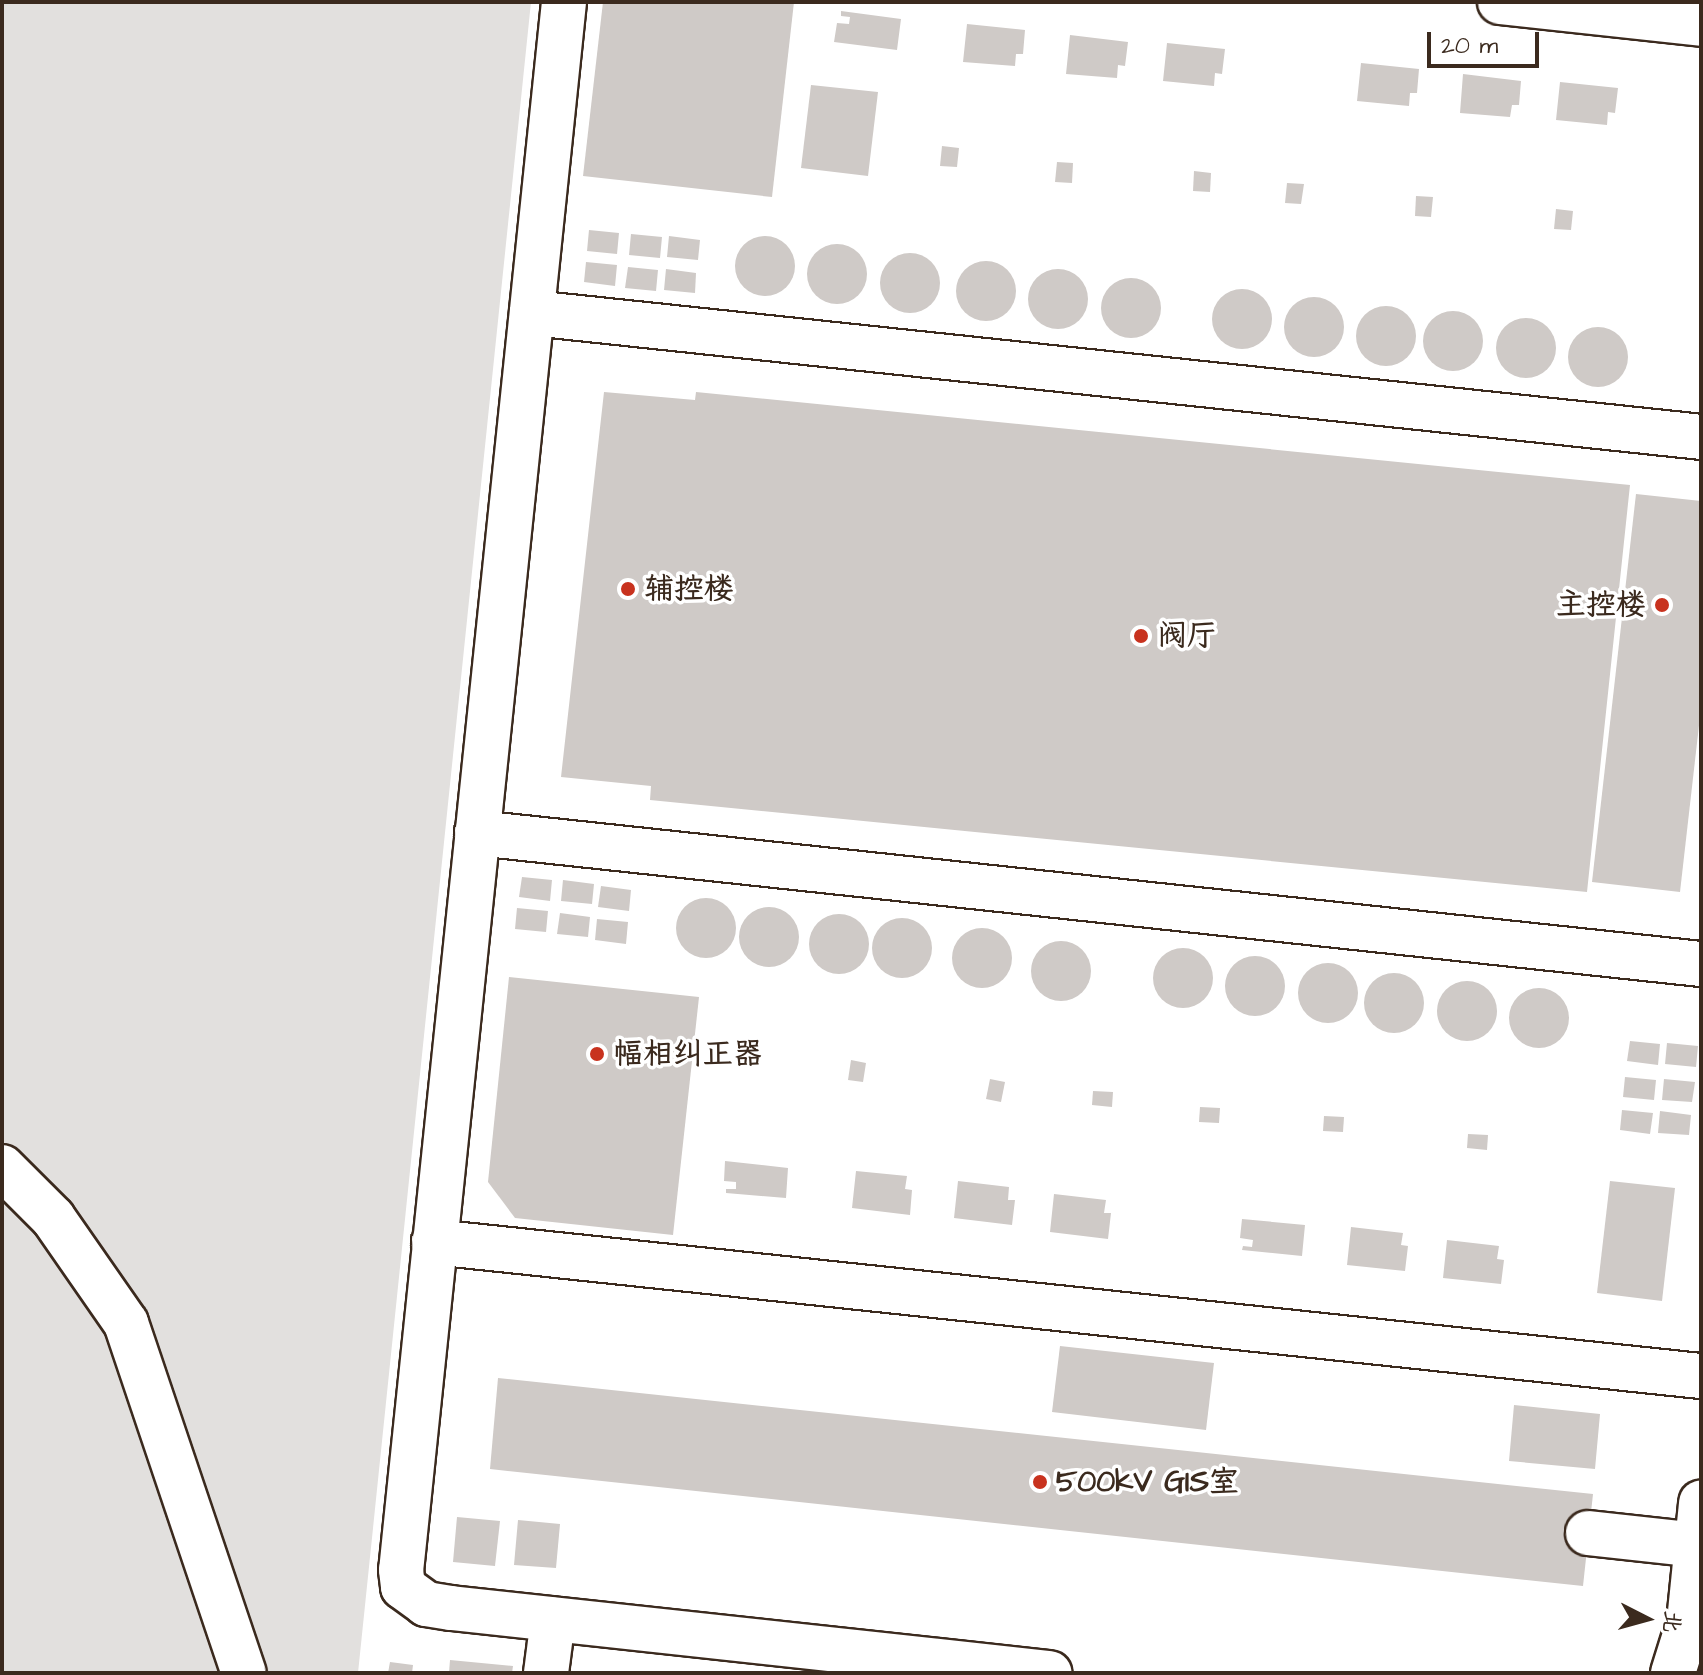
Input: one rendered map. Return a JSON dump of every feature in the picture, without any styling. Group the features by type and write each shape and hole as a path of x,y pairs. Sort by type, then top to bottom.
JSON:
{"street":[{"path":"564,2 434,1242 401,1570 403,1587 426,1604 1049,1673"},
{"path":"1500,2 1701,24"},
{"path":"532,313 1701,437"},
{"path":"477,833 1701,964"},
{"path":"2,1167 53,1218 126,1323 244,1673"},
{"path":"434,1242 1701,1376"},
{"path":"1673,1673 1689,1622 1701,1503"},
{"path":"1588,1533 1697,1545"},
{"path":"546,1673 553,1619"}],"shaded area":[{"path":"2,2 531,2 358,1673 2,1673"}],"building":[{"path":"603,2 794,2 772,197 583,176"},
{"path":"841,11 901,19 897,50 834,42 837,23 849,24 850,17 841,16"},
{"path":"967,24 1025,30 1023,54 1016,54 1015,66 963,62"},
{"path":"1070,35 1128,42 1125,66 1118,65 1117,78 1066,74"},
{"path":"1167,43 1225,49 1222,74 1215,73 1214,86 1163,81"},
{"path":"1361,63 1419,69 1417,93 1410,93 1409,106 1357,101"},
{"path":"1463,74 1521,81 1519,105 1512,105 1510,117 1460,113"},
{"path":"1560,82 1618,88 1615,113 1608,112 1607,125 1556,120"},
{"path":"811,85 878,92 868,176 801,168"},
{"path":"942,146 959,148 957,167 940,166"},
{"path":"1057,162 1073,163 1072,183 1055,182"},
{"path":"1194,171 1211,173 1210,192 1193,191"},
{"path":"1287,183 1304,184 1301,204 1285,203"},
{"path":"1416,196 1433,197 1431,217 1415,216"},
{"path":"1556,209 1573,211 1571,230 1554,229"},
{"path":"589,230 619,233 617,254 587,251"},
{"path":"631,234 662,237 660,258 629,255"},
{"path":"669,236 700,240 698,260 667,257"},
{"path":"765,236 776,238 786,245 793,255 793,277 786,287 776,294 765,296 754,294 744,287 737,277 735,266 737,255 744,245 754,238"},
{"path":"837,244 848,246 858,253 865,263 865,285 858,295 848,302 837,304 826,302 816,295 809,285 807,274 809,263 816,253 826,246"},
{"path":"910,253 931,262 940,283 931,304 910,313 889,304 880,283 889,262"},
{"path":"986,261 1007,270 1016,291 1007,312 986,321 965,312 956,291 965,270"},
{"path":"586,262 617,265 615,286 584,282"},
{"path":"628,267 658,270 656,291 625,288"},
{"path":"666,269 696,273 695,293 664,290"},
{"path":"1058,269 1079,278 1088,299 1079,320 1058,329 1037,320 1028,299 1037,278"},
{"path":"1131,278 1152,287 1161,308 1152,329 1131,338 1110,329 1101,308 1110,287"},
{"path":"1242,289 1263,298 1272,319 1263,340 1242,349 1221,340 1212,319 1221,298"},
{"path":"1314,297 1335,306 1344,327 1335,348 1314,357 1293,348 1284,327 1293,306"},
{"path":"1386,306 1407,315 1416,336 1407,357 1386,366 1365,357 1356,336 1365,315"},
{"path":"1453,311 1474,320 1483,341 1474,362 1453,371 1432,362 1423,341 1432,320"},
{"path":"1526,318 1547,327 1556,348 1547,369 1526,378 1505,369 1496,348 1505,327"},
{"path":"1598,327 1619,336 1628,357 1619,378 1598,387 1577,378 1568,357 1577,336"},
{"name":"阀厅","path":"604,392 695,400 696,392 1630,485 1587,892 650,800 651,786 561,777"},
{"name":"主控楼","path":"1636,494 1701,501 1701,708 1680,892 1592,882"},
{"path":"522,877 552,880 550,901 519,897"},
{"path":"563,880 594,884 592,904 561,901"},
{"path":"601,886 631,890 629,911 598,907"},
{"path":"706,898 727,907 736,928 727,949 706,958 685,949 676,928 685,907"},
{"path":"769,907 790,916 799,937 790,958 769,967 748,958 739,937 748,916"},
{"path":"517,908 548,911 546,932 515,929"},
{"path":"560,913 590,917 588,937 557,934"},
{"path":"839,914 860,923 869,944 860,965 839,974 818,965 809,944 818,923"},
{"path":"902,918 923,927 932,948 923,969 902,978 881,969 872,948 881,927"},
{"path":"597,919 628,922 626,944 595,940"},
{"path":"982,928 1003,937 1012,958 1003,979 982,988 961,979 952,958 961,937"},
{"path":"1061,941 1082,950 1091,971 1082,992 1061,1001 1040,992 1031,971 1040,950"},
{"path":"1183,948 1204,957 1213,978 1204,999 1183,1008 1162,999 1153,978 1162,957"},
{"path":"1255,956 1266,958 1276,965 1283,975 1283,997 1276,1007 1266,1014 1255,1016 1244,1014 1234,1007 1227,997 1225,986 1227,975 1234,965 1244,958"},
{"path":"1328,963 1349,972 1358,993 1349,1014 1328,1023 1307,1014 1298,993 1307,972"},
{"path":"1394,973 1415,982 1424,1003 1415,1024 1394,1033 1373,1024 1364,1003 1373,982"},
{"name":"幅相纠正器","path":"509,977 699,997 673,1235 515,1218 488,1182"},
{"path":"1467,981 1478,983 1488,990 1495,1000 1495,1022 1488,1032 1478,1039 1467,1041 1456,1039 1446,1032 1439,1022 1437,1011 1439,1000 1446,990 1456,983"},
{"path":"1539,988 1560,997 1569,1018 1560,1039 1539,1048 1518,1039 1509,1018 1518,997"},
{"path":"1630,1041 1660,1044 1658,1065 1627,1061"},
{"path":"1667,1043 1698,1046 1696,1067 1665,1064"},
{"path":"851,1060 866,1063 863,1082 848,1080"},
{"path":"1625,1077 1656,1080 1654,1100 1623,1097"},
{"path":"990,1079 1005,1082 1001,1102 986,1099"},
{"path":"1664,1079 1695,1082 1692,1102 1662,1100"},
{"path":"1093,1091 1113,1092 1112,1107 1092,1105"},
{"path":"1200,1107 1220,1108 1219,1123 1199,1122"},
{"path":"1622,1110 1653,1113 1650,1134 1620,1130"},
{"path":"1660,1111 1691,1115 1689,1135 1658,1133"},
{"path":"1324,1116 1344,1117 1343,1132 1323,1131"},
{"path":"1468,1134 1488,1135 1487,1150 1467,1148"},
{"path":"725,1161 788,1168 786,1198 726,1193 726,1189 736,1189 736,1182 724,1181"},
{"path":"856,1171 907,1176 905,1189 912,1190 910,1215 852,1208"},
{"path":"958,1181 1009,1187 1008,1200 1015,1200 1012,1225 954,1218"},
{"path":"1610,1181 1675,1188 1662,1301 1597,1293"},
{"path":"1054,1194 1106,1200 1104,1213 1111,1213 1108,1239 1050,1232"},
{"path":"1242,1219 1305,1225 1302,1256 1242,1250 1243,1246 1252,1247 1253,1240 1240,1238"},
{"path":"1351,1227 1403,1233 1401,1245 1408,1246 1405,1271 1347,1265"},
{"path":"1447,1240 1499,1246 1497,1259 1504,1260 1501,1284 1443,1278"},
{"path":"1060,1346 1214,1363 1206,1430 1052,1412"},
{"name":"500kV GIS室","path":"498,1378 1593,1494 1583,1586 490,1469"},
{"path":"1514,1405 1600,1414 1595,1469 1509,1461"},
{"path":"457,1517 500,1521 495,1566 453,1562"},
{"path":"518,1520 560,1524 556,1568 514,1565"},
{"path":"450,1660 513,1666 512,1673 449,1673"},
{"path":"390,1662 413,1665 412,1673 388,1673"}],"place":[{"name":"辅控楼","path":"628,589"},
{"name":"主控楼","path":"1662,605"},
{"name":"阀厅","path":"1141,636"},
{"name":"幅相纠正器","path":"597,1054"},
{"name":"500kV GIS室","path":"1040,1482"}]}
